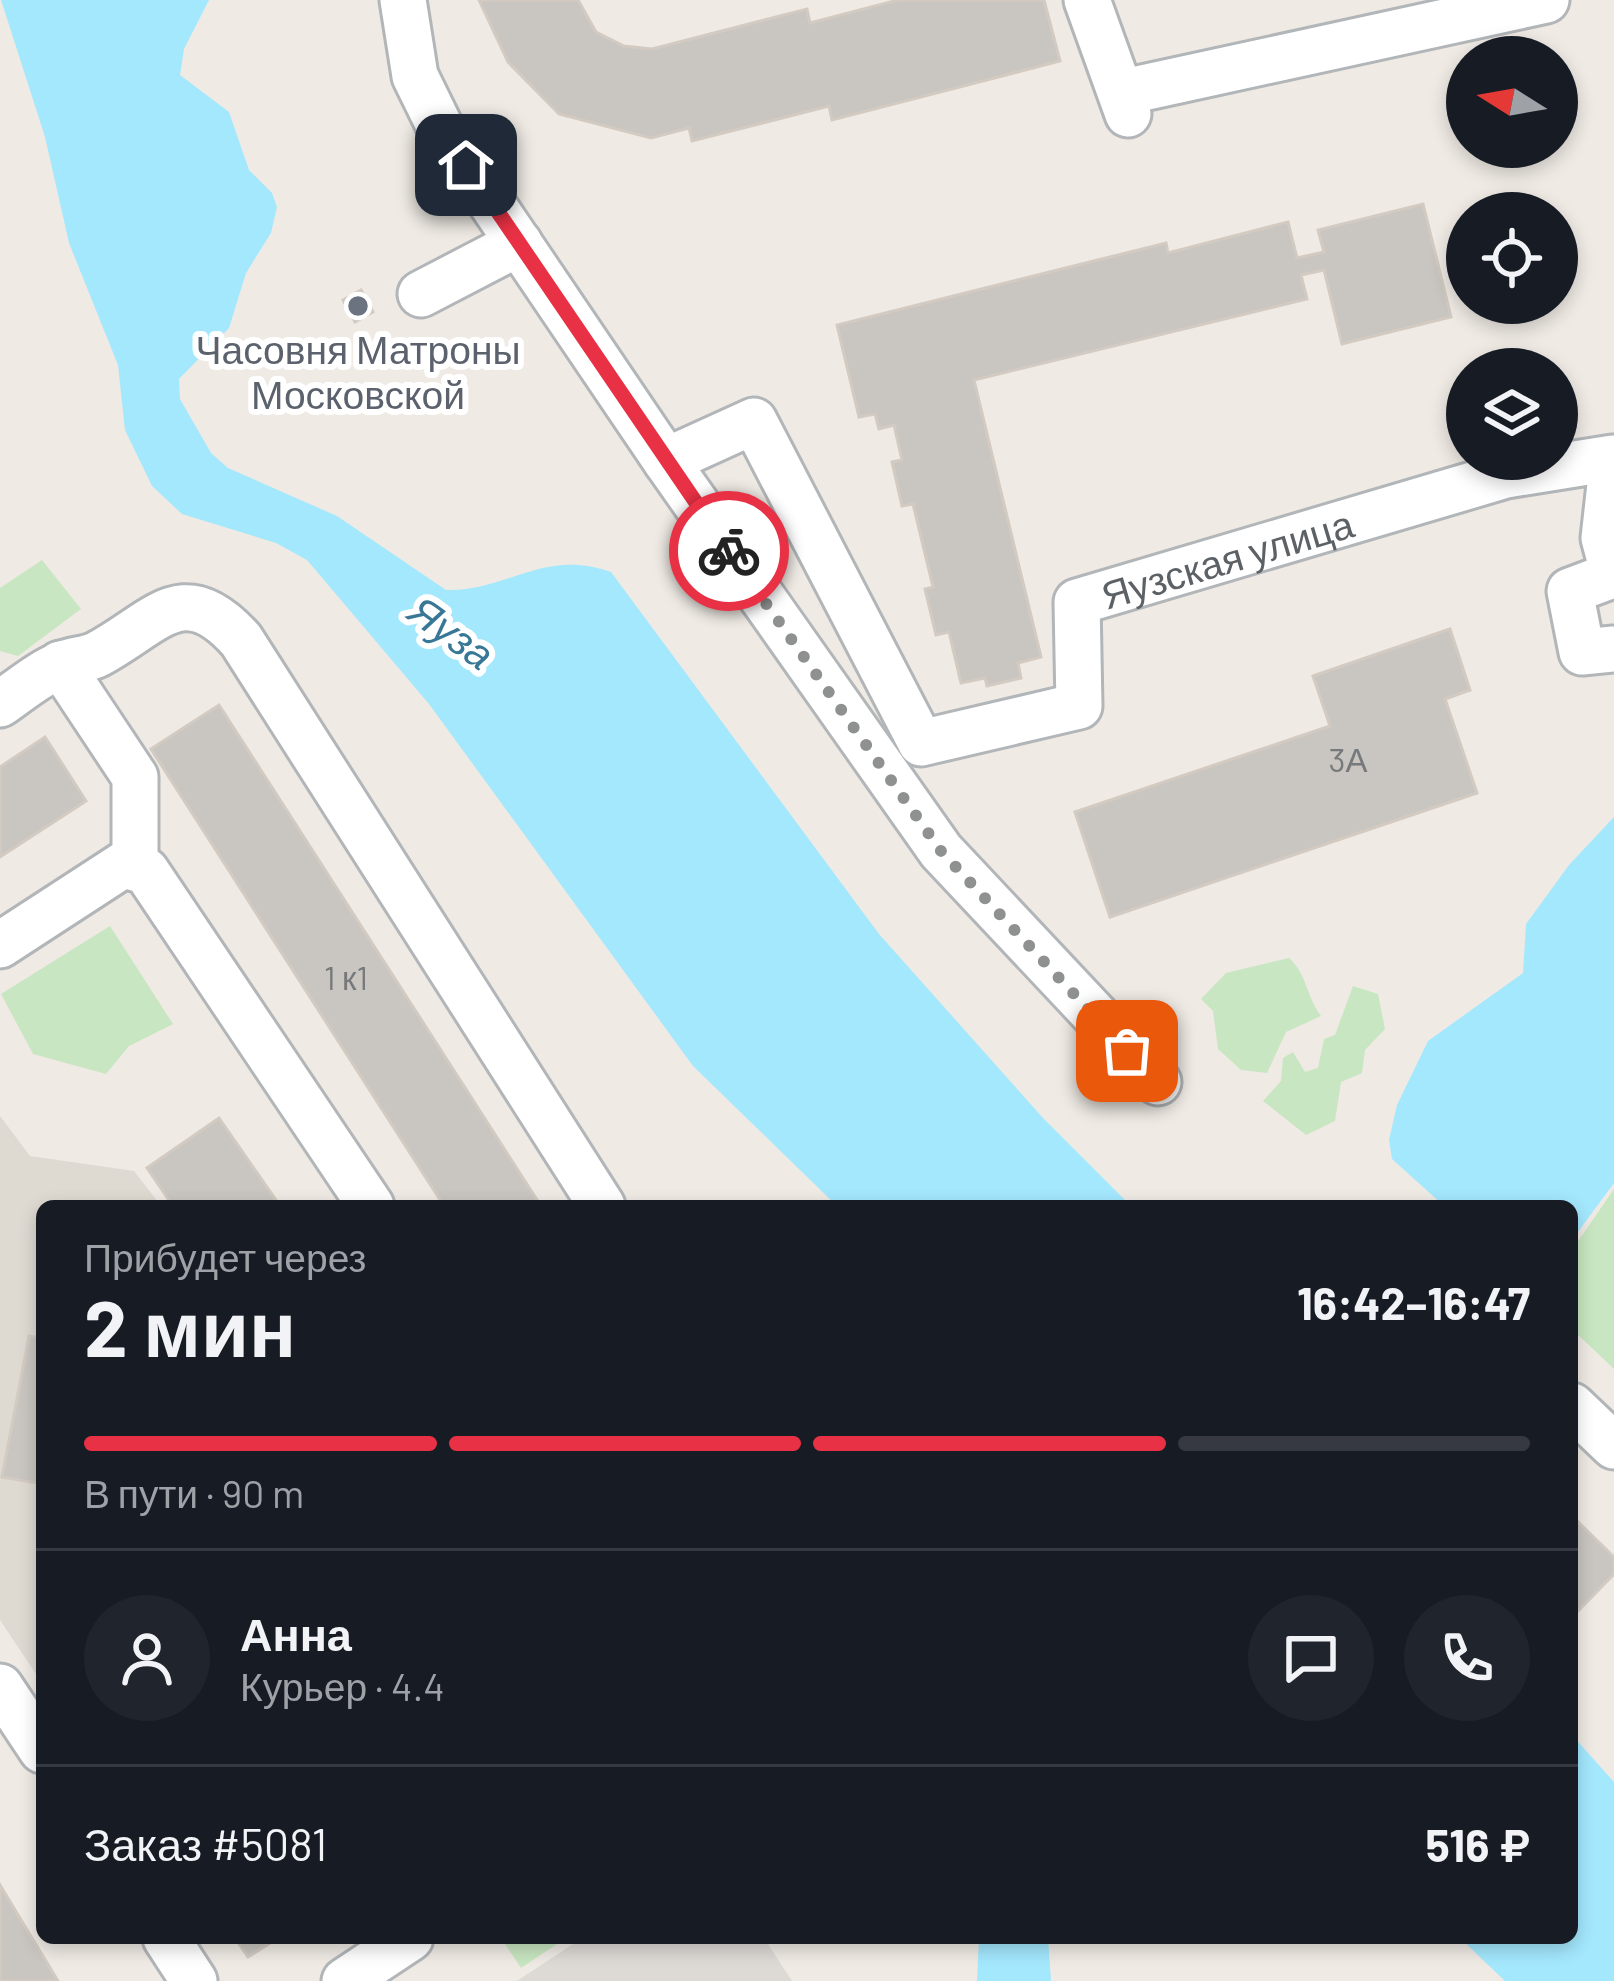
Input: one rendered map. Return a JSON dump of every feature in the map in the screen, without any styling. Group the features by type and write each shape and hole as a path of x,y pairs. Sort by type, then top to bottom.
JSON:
{"street":[{"path":"403,0 416,76 440,127 666,461 941,851 1158,1082"},
{"path":"1087,0 1126,103 1546,0"},
{"path":"421,294 519,243"},
{"name":"Яузская улица","path":"666,461 754,421 921,743 1079,706 1077,602 1506,475 1613,455 1604,538 1612,575"},
{"path":"1612,575 1570,591 1582,652 1614,649"},
{"path":"0,704 60,664 99,654 166,610 197,608 221,618 241,640 598,1200"},
{"path":"60,664 135,777 135,864"},
{"path":"0,945 123,865 135,864 146,871 367,1200"},
{"path":"1578,1412 1614,1446"},
{"path":"0,1687 36,1741"},
{"path":"170,1944 194,1981"},
{"path":"345,1981 401,1944"}],"shaded area":[{"path":"0,1116 30,1156 134,1171 156,1200 36,1200 36,1674 0,1620"},
{"path":"573,1944 768,1944 792,1981 517,1981"}],"green space":[{"path":"42,560 81,609 18,656 0,651 0,588"},
{"path":"110,926 173,1024 129,1046 106,1074 33,1054 1,994"},
{"path":"1289,958 1321,1016 1286,1032 1267,1073 1241,1070 1218,1049 1213,1011 1201,999 1226,973"},
{"path":"1353,986 1378,994 1385,1029 1365,1050 1362,1073 1341,1082 1335,1121 1306,1135 1263,1101 1281,1081 1283,1058 1293,1052 1305,1072 1318,1068 1324,1039 1335,1035"},
{"path":"1614,1189 1614,1369 1578,1335 1578,1241"},
{"path":"505,1944 557,1944 521,1968"}],"water":[{"name":"Яуза","path":"1,0 209,0 184,49 180,75 229,112 249,170 272,193 277,207 271,233 246,273 229,328 179,379 180,399 211,453 228,468 337,516 446,590 488,585 565,565 611,572 879,934 1043,1118 1125,1200 831,1200 693,1066 429,704 307,560 276,543 182,514 152,486 125,430 118,365 69,243 45,137"},
{"path":"1614,817 1614,1183 1578,1232 1578,1200 1437,1200 1392,1159 1389,1140 1397,1105 1428,1041 1523,973 1526,924 1569,865"},
{"path":"1578,1742 1614,1782 1614,1981 1505,1981 1466,1944 1578,1944"},
{"path":"979,1944 1048,1944 1051,1981 977,1981"}],"building":[{"path":"479,0 578,0 596,32 624,46 652,49 807,9 810,23 898,0 1044,0 1060,61 832,120 829,106 692,141 689,128 651,138 559,114 508,62"},
{"path":"1423,204 1446,297 1446,318 1342,344 1324,270 1301,275 1307,299 974,380 1041,657 1018,663 1021,678 987,686 985,678 961,683 949,632 936,635 925,589 933,587 913,504 902,506 892,462 902,460 894,425 879,429 875,414 859,417 837,325 1166,243 1168,253 1288,222 1297,258 1324,252 1318,230"},
{"name":"Часовня Матроны Московской","path":"361,290 373,312 355,322 343,300"},
{"path":"1450,629 1470,690 1445,699 1477,793 1110,917 1075,812 1330,726 1313,676"},
{"path":"219,705 537,1200 440,1200 151,749"},
{"path":"45,737 86,801 0,857 0,767"},
{"path":"219,1118 276,1200 169,1200 147,1168"},
{"path":"29,1336 36,1337 36,1483 2,1477"},
{"path":"1578,1522 1614,1557 1614,1574 1578,1611"},
{"path":"0,1885 58,1981 0,1981"},
{"path":"239,1944 269,1944 248,1957"}],"way so far":[{"path":"729,551 941,851 1127,1051"}],"place":[{"name":"Часовня Матроны Московской","path":"358,306"}],"route":[{"path":"466,165 729,551"}]}
